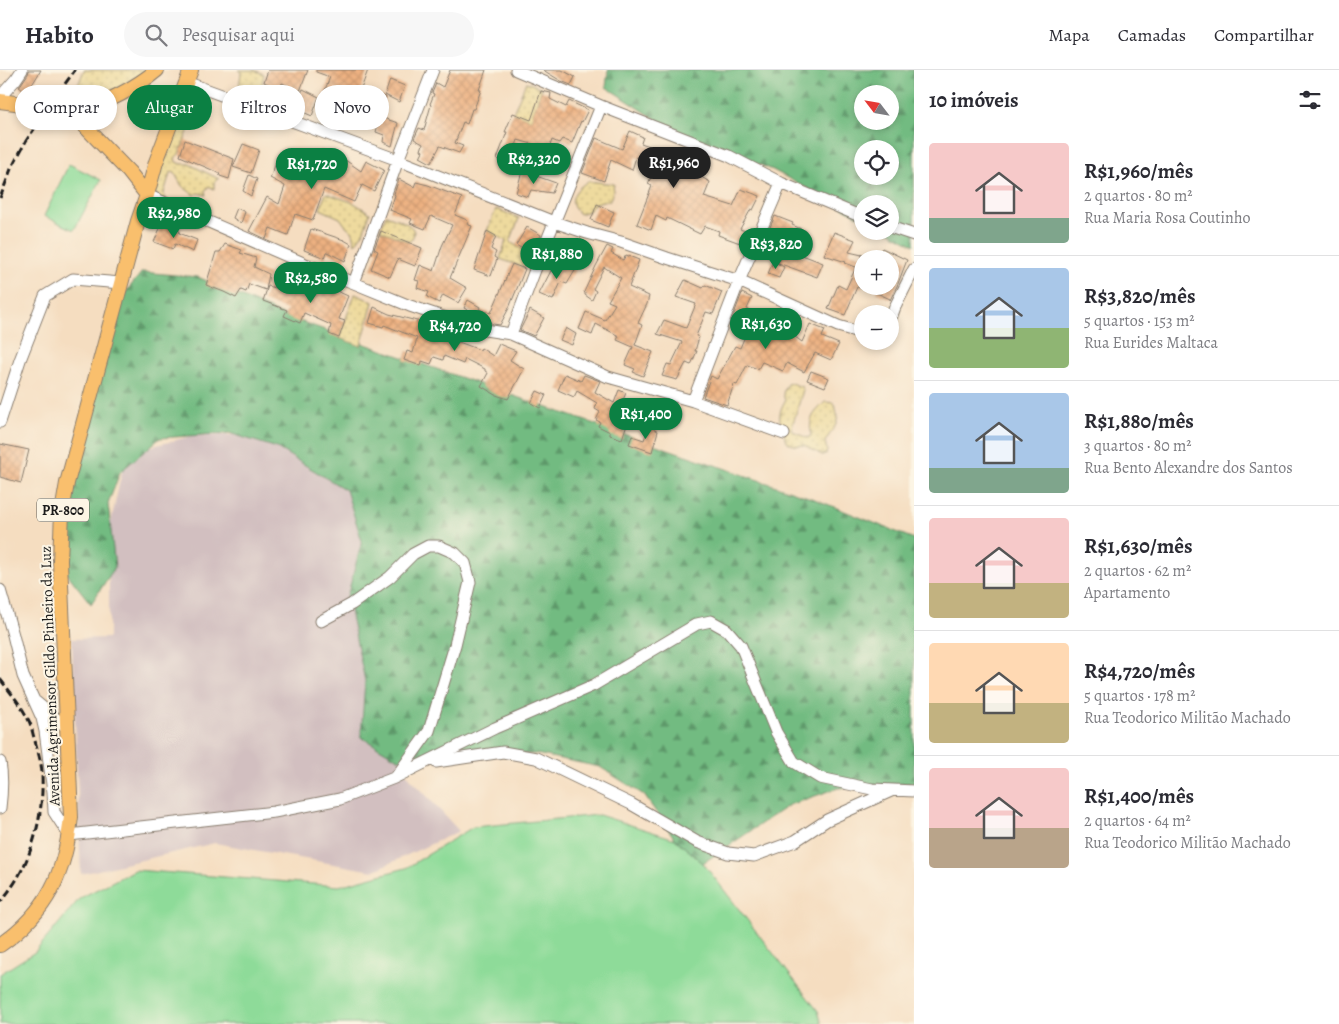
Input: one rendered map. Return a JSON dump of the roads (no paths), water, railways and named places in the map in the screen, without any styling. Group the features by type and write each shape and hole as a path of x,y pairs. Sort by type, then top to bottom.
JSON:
{"main road":[{"path":"117,96 157,70"},
{"name":"Avenida Agrimensor Gildo Pinheiro da Luz","path":"0,945 30,921 50,892 62,866 69,835 71,817 60,561 62,512 67,483 138,221 156,162 189,76"},
{"path":"0,99 15,102"},
{"path":"89,130 129,172 147,195"}],"street":[{"path":"0,99 22,70"},
{"path":"354,283 398,160 434,70"},
{"path":"516,70 729,156 781,183 854,214"},
{"path":"189,76 554,222 739,281 838,326 854,331"},
{"path":"511,334 554,222 602,106"},
{"path":"693,401 739,281 781,183"},
{"path":"147,195 310,266 410,306 470,327 511,334 608,377 693,401 784,434"},
{"path":"899,229 914,235"},
{"path":"896,305 914,269"},
{"path":"0,422 20,360 45,296 73,279 121,282"},
{"path":"321,621 352,604 390,578 413,554 428,546 439,546 447,549 455,553 465,563 470,582 455,645 429,732 394,778"},
{"path":"0,590 23,676 42,718 53,792 54,812 69,835 274,812 340,799 394,778 495,728 594,685 697,624 712,621 727,630 741,646 776,732 794,762 820,778 872,789 914,791"},
{"path":"32,699 68,728"},
{"path":"425,764 503,752 536,758 631,804 697,842 728,853 754,856 795,841 827,820 892,790"},
{"path":"0,762 2,776 0,808"}],"railway":[{"path":"0,198 11,169 26,141 75,70"},
{"path":"0,679 20,705 30,723 40,758 42,775 41,809 33,843 20,874 0,902"}]}
